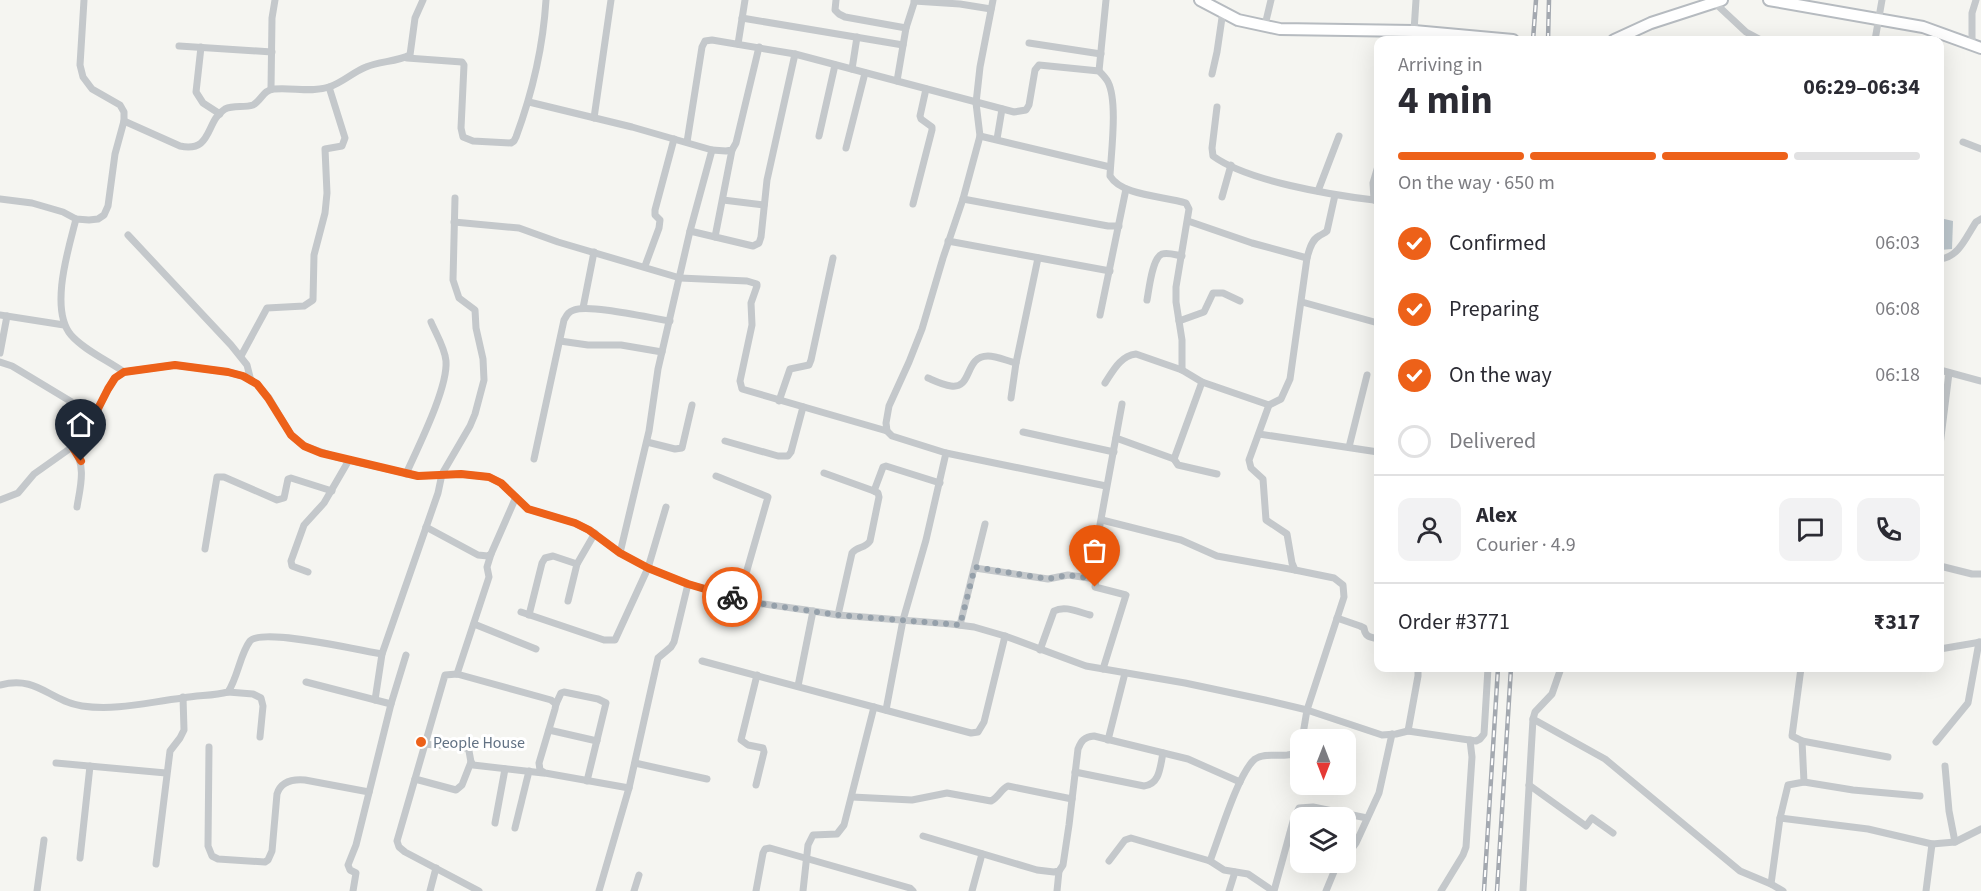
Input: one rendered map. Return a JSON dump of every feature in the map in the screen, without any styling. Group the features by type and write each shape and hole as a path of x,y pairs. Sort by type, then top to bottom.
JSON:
{"main road":[{"path":"1200,0 1238,20 1280,28 1395,36 1414,31 1468,36"},
{"path":"1769,0 1923,27 1977,46"},
{"path":"1623,36 1651,23 1718,2"}],"street":[{"path":"0,199 32,203 76,219 89,220 98,219 104,215 108,206 117,141 124,121 124,112 120,105 92,89 83,77 80,65 84,0"},
{"path":"270,89 272,18 275,0"},
{"path":"124,121 180,147 198,146 205,140 220,114 226,109 252,105 270,89 308,90 329,87 374,64 410,56 416,18 423,0"},
{"path":"404,58 462,62 464,65 461,133 463,137 468,140 506,143 514,141 537,73 546,0"},
{"path":"594,118 611,0"},
{"path":"738,44 745,0"},
{"path":"837,0 835,10 845,17 906,28"},
{"path":"887,431 889,406 916,347 963,199 980,136 976,103 980,67 993,0"},
{"path":"1099,71 1106,0"},
{"path":"1265,25 1271,0"},
{"path":"1414,31 1416,0"},
{"path":"1876,36 1882,0"},
{"path":"1976,0 1972,13 1977,46"},
{"path":"897,81 906,28 915,1 958,2 991,9"},
{"path":"1718,2 1746,32 1754,36"},
{"path":"1212,74 1222,11"},
{"path":"742,18 903,45"},
{"path":"852,69 857,37"},
{"path":"687,141 702,47 705,42 712,40 795,54 1014,112 1026,110 1029,105 1038,64 1099,71 1107,80 1112,93 1110,176 1113,181 1126,189 1186,203 1189,209 1176,287 1182,370"},
{"path":"1029,43 1101,54"},
{"path":"179,46 272,52"},
{"path":"201,47 196,92 203,103 220,114"},
{"path":"715,237 732,150 736,143 759,47"},
{"path":"690,231 753,246 759,243 767,180 795,54"},
{"path":"819,136 835,65"},
{"path":"846,148 865,73"},
{"path":"241,356 267,308 304,306 313,300 314,255 325,213 327,193 325,149 342,146 345,138 329,87"},
{"path":"913,204 933,130 920,116 926,89"},
{"path":"529,102 687,141 712,150 732,150"},
{"path":"1217,107 1213,156 1252,175 1335,195 1374,201"},
{"path":"997,139 1002,109"},
{"path":"980,136 1110,167"},
{"path":"1318,191 1339,136"},
{"path":"645,266 659,228 660,220 655,215 655,210 674,139"},
{"path":"1963,142 1981,149"},
{"path":"620,553 646,442 662,352 690,231 712,150"},
{"path":"1222,197 1231,165"},
{"path":"1100,315 1126,189"},
{"path":"1295,570 1287,534 1266,520 1263,479 1251,468 1249,460 1269,405 1281,399 1290,379 1307,258 1315,239 1327,231 1335,195"},
{"path":"375,700 382,654 438,493 441,474 472,420 480,398 485,372 476,328 475,310 459,298 453,280 455,198"},
{"path":"963,199 1108,226 1119,226"},
{"path":"723,201 764,205"},
{"path":"76,219 61,280 64,325 77,341 124,372"},
{"path":"1944,258 1956,253 1976,222 1981,219"},
{"path":"1188,221 1252,243 1307,258"},
{"path":"454,222 519,228 680,278 757,284 751,303 752,326 740,386 746,391 887,431 892,436 946,453 1107,486"},
{"path":"128,235 241,356 247,365 251,381"},
{"path":"948,241 1110,271"},
{"path":"583,308 594,252"},
{"path":"1147,300 1154,266 1159,256 1164,254 1182,256"},
{"path":"779,401 790,369 809,365 812,360 833,258"},
{"path":"1011,398 1038,258"},
{"path":"1179,321 1204,312 1213,293 1223,293 1240,301"},
{"path":"1302,302 1374,322"},
{"path":"534,459 564,320 568,313 583,308 670,321"},
{"path":"0,353 3,315 64,325"},
{"path":"406,474 438,399 446,368 444,351 431,322"},
{"path":"560,341 588,345 621,345 662,352"},
{"path":"1105,383 1120,361 1136,354 1182,370 1202,382 1269,405"},
{"path":"928,378 951,386 958,385 964,382 974,361 980,357 989,356 1016,363"},
{"path":"0,362 12,366 95,416"},
{"path":"0,500 18,493 44,465 82,440 115,378 124,372 175,365 228,372 257,384 291,435 304,446 321,453 406,474 418,476 461,474 489,477 501,483 528,509 575,523 595,533 620,553 648,568 688,584 739,598 838,615 960,625 1005,636 1086,666 1185,683 1307,710 1382,735 1408,731 1476,741 1480,739 1484,734 1488,672"},
{"path":"1944,371 1981,381"},
{"path":"1944,413 1949,373"},
{"path":"1350,447 1367,375"},
{"path":"1174,459 1202,382"},
{"path":"1103,669 1126,595 1095,587 1099,560 1097,541 1122,404"},
{"path":"646,442 675,449 682,448 692,405"},
{"path":"725,441 778,456 788,456 803,407"},
{"path":"1023,432 1113,452"},
{"path":"1259,434 1374,451"},
{"path":"1116,438 1174,459 1178,465 1217,474"},
{"path":"73,448 78,454 82,471 78,507"},
{"path":"886,710 903,620 946,453"},
{"path":"308,572 292,566 291,561 308,519 320,509 349,460"},
{"path":"874,491 883,467 886,466 940,483"},
{"path":"824,473 874,491 879,497 870,541 852,553 838,615"},
{"path":"205,549 217,477 224,477 276,500 284,498 288,479 291,478 332,491"},
{"path":"716,477 768,497 739,598"},
{"path":"457,674 489,577 487,567 491,554 516,497"},
{"path":"521,612 604,640 615,640 648,568 666,507"},
{"path":"1102,520 1181,540 1216,556 1334,578 1343,585 1344,597 1307,710 1304,729"},
{"path":"960,625 985,524"},
{"path":"426,527 478,555 491,554"},
{"path":"568,601 577,564 595,533"},
{"path":"529,615 542,562 545,558 553,556 577,564"},
{"path":"975,567 1048,579 1068,575 1096,579"},
{"path":"1944,567 1981,574"},
{"path":"599,891 629,788 658,658 672,648 688,584"},
{"path":"1040,650 1054,611 1064,608 1090,615"},
{"path":"798,686 813,611"},
{"path":"1337,618 1364,628 1365,634 1374,638"},
{"path":"474,624 536,649"},
{"path":"228,692 233,685 248,645 252,639 259,636 278,636 382,654"},
{"path":"702,661 971,733 978,732 984,723 1005,636"},
{"path":"1936,742 1968,703 1980,642 1944,648"},
{"path":"353,891 356,873 350,870 348,865 356,845 391,704 406,655"},
{"path":"1408,731 1418,672"},
{"path":"1523,891 1533,719 1535,712 1552,694 1560,672"},
{"path":"1800,672 1792,736 1802,741 1888,757"},
{"path":"1108,740 1125,673"},
{"path":"479,891 405,852 399,847 397,841 445,675 457,674 551,700 556,704"},
{"path":"756,785 765,752 763,748 743,743 741,740 757,675"},
{"path":"0,685 14,681 27,683 62,700 97,708 131,707 228,692 258,695 263,706 260,737"},
{"path":"306,682 391,704"},
{"path":"545,773 540,770 539,763 556,704 561,693 564,692 598,699 606,703 587,781"},
{"path":"156,864 170,751 184,730 183,698"},
{"path":"803,891 808,845 813,835 837,834 841,831 874,707"},
{"path":"1533,719 1605,759 1740,871 1783,891"},
{"path":"549,730 597,741"},
{"path":"1356,843 1379,793 1392,734"},
{"path":"1057,891 1059,871 1063,865 1078,749 1082,740 1094,736 1188,759 1240,782"},
{"path":"1441,891 1466,847 1472,757 1470,740"},
{"path":"1802,741 1804,782"},
{"path":"415,779 456,790 462,786 471,762 469,751 466,748 424,744"},
{"path":"209,747 208,846 212,856 218,859 265,862 268,860 272,851 277,794 279,787 284,783 305,780 369,792"},
{"path":"1075,772 1144,786 1151,785 1158,774 1163,753"},
{"path":"1210,861 1244,771 1256,758 1265,755 1290,754"},
{"path":"471,762 473,765 545,773 629,788"},
{"path":"56,763 166,773"},
{"path":"635,763 707,779"},
{"path":"81,858 90,766"},
{"path":"1945,766 1949,811 1955,842"},
{"path":"495,822 505,769"},
{"path":"515,828 528,771"},
{"path":"1772,884 1780,818 1788,784 1804,782 1853,790 1920,796"},
{"path":"1530,785 1586,826 1592,818 1613,833"},
{"path":"852,796 912,800 947,793 992,801 997,798 1003,788 1008,786 1072,799"},
{"path":"1109,861 1125,840 1131,838 1210,861 1224,870 1248,874 1274,891 1294,818 1299,808 1313,807 1367,818"},
{"path":"1780,818 1868,829 1932,844 1955,842 1981,829"},
{"path":"923,836 1037,870 1059,871"},
{"path":"37,891 44,840"},
{"path":"1926,891 1932,844"},
{"path":"756,891 765,849 775,848 910,888 913,891"},
{"path":"972,891 982,854"},
{"path":"430,891 436,868"},
{"path":"1229,891 1235,872"},
{"path":"1326,891 1333,873"},
{"path":"634,891 639,875"}],"shaded area":[{"path":"1944,219 1953,221 1952,249 1944,250"}],"railway":[{"path":"1533,36 1536,0"},
{"path":"1548,36 1549,0"},
{"path":"1484,891 1498,672"},
{"path":"1497,891 1511,672"}],"way so far":[{"path":"732,597 756,603 838,615 960,625 975,567 1048,579 1068,575 1096,579 1095,587"}],"place":[{"name":"People House","path":"421,742"}],"route":[{"path":"81,461 73,448 82,440 90,427 115,378 124,372 175,365 228,372 243,376 257,384 291,435 304,446 321,453 406,474 428,476 461,474 489,477 510,490 528,509 575,523 600,537 620,553 667,577 732,597"}]}
